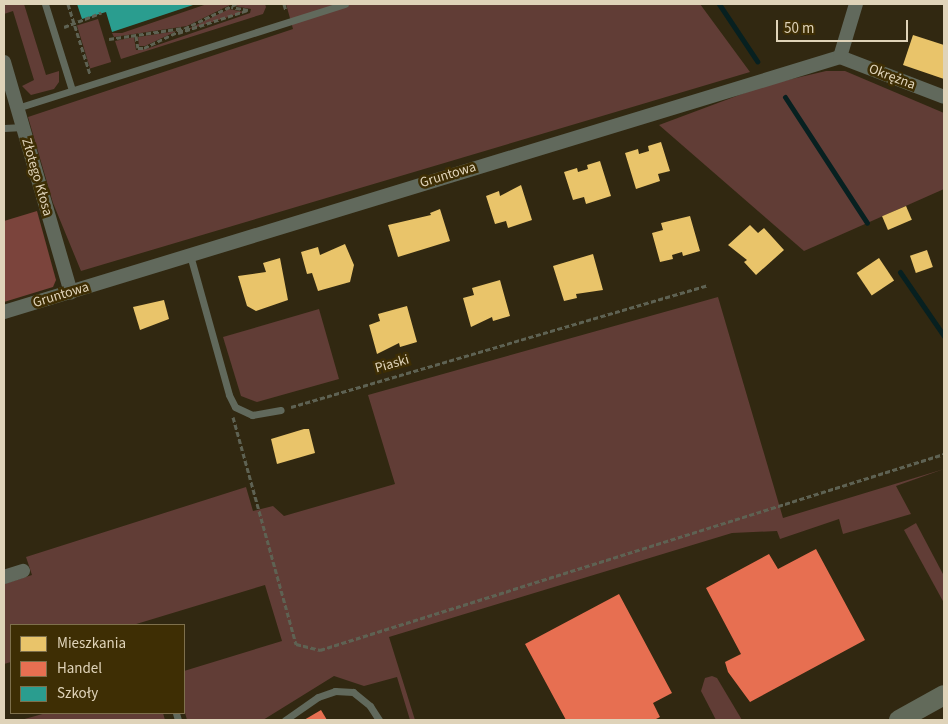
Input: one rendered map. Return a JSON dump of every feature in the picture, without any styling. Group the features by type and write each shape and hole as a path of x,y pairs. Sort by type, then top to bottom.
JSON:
{"street":[{"path":"840,57 856,4"},
{"name":"Okrężna","path":"840,57 944,97"},
{"name":"Gruntowa","path":"4,312 840,57"},
{"name":"Złotego Kłosa","path":"4,62 71,292"},
{"path":"4,577 23,571"},
{"path":"899,720 944,695"}],"lane":[{"path":"45,4 72,90"},
{"path":"17,108 345,4"},
{"path":"4,128 23,127"},
{"path":"190,255 229,395 244,414 258,415 281,410"},
{"path":"285,720 318,697 335,691 353,692 370,706 379,720"}],"path":[{"path":"68,4 93,84"},
{"path":"136,36 138,48 236,4"},
{"path":"172,34 248,10 230,7"},
{"path":"76,24 101,13"},
{"path":"109,39 188,27"},
{"name":"Piaski","path":"281,410 708,285"},
{"path":"229,395 236,440 296,644 308,649 320,650 944,454"}],"shaded area":[{"path":"4,4 24,4 46,75 59,71 59,82 54,89 31,95 22,86 34,80 13,11 4,14"},
{"path":"207,4 232,4 187,26 114,37 112,33 122,33"},
{"path":"239,4 265,4 266,7 263,14 121,59 115,41 134,37 136,50 146,49 250,13 251,9 234,6"},
{"path":"286,4 700,4 750,72 81,271 53,203 28,117 293,29"},
{"path":"229,9 244,12 184,31"},
{"path":"98,19 111,62 90,68 77,25"},
{"path":"177,31 145,46 139,46 138,37"},
{"path":"826,71 845,71 944,113 944,189 804,251 659,125 766,85"},
{"path":"37,211 56,280 53,287 4,302 4,221"},
{"path":"718,297 783,518 944,469 896,486 911,514 843,534 839,519 780,539 777,531 732,533 389,637 415,720 410,720 397,677 364,686 334,676 263,720 187,720 185,713 185,671 282,641 265,585 136,624 10,624 10,662 4,664 4,584 32,575 26,557 246,487 253,511 273,506 284,516 395,484 368,395"},
{"path":"319,309 339,379 257,402 241,396 223,337"},
{"path":"916,523 944,576 944,603 904,530"},
{"path":"712,676 717,678 742,720 716,720 701,691 705,678"},
{"path":"42,714 163,714 165,720 21,720"}],"building: Mieszkania":[{"path":"913,35 944,45 944,79 903,65"},
{"path":"661,142 670,171 658,174 660,181 636,189 625,153 638,149 639,154 649,151 648,146"},
{"path":"600,161 611,196 586,204 584,197 573,200 564,172 577,168 578,172 588,169 587,165"},
{"path":"521,185 532,220 508,228 506,221 495,224 486,196 499,191 500,196"},
{"path":"906,206 912,220 888,230 882,216"},
{"path":"440,209 450,241 398,257 388,225 431,215 430,213"},
{"path":"690,216 700,251 683,256 682,252 672,255 673,259 660,262 652,233 663,230 661,223"},
{"path":"750,225 758,233 764,228 784,250 756,275 744,262 747,260 728,245"},
{"path":"345,244 354,265 350,282 318,291 312,273 307,274 301,252 318,247 320,255"},
{"path":"927,250 933,267 916,273 910,256"},
{"path":"593,254 603,290 576,294 577,298 564,301 553,266"},
{"path":"280,258 288,300 256,311 247,306 238,276 266,272 263,263"},
{"path":"879,258 894,280 872,295 857,273"},
{"path":"500,280 510,316 493,321 492,317 471,327 463,298 474,295 472,288"},
{"path":"164,300 169,319 140,330 133,307"},
{"path":"407,306 417,342 400,347 399,343 377,354 369,325 380,321 378,314"},
{"path":"309,429 315,453 277,464 271,439"}],"building: Handel":[{"path":"816,549 865,640 750,702 728,672 725,662 741,654 706,588 769,554 778,569"},
{"path":"619,594 672,693 653,703 660,717 654,720 566,720 525,644"},
{"path":"321,710 327,720 304,720"}],"building: Szkoły":[{"path":"77,4 196,4 112,32 106,12 82,19"}],"waterway":[{"path":"719,4 757,61"},
{"path":"785,97 867,223"},
{"path":"900,272 944,336"}]}
